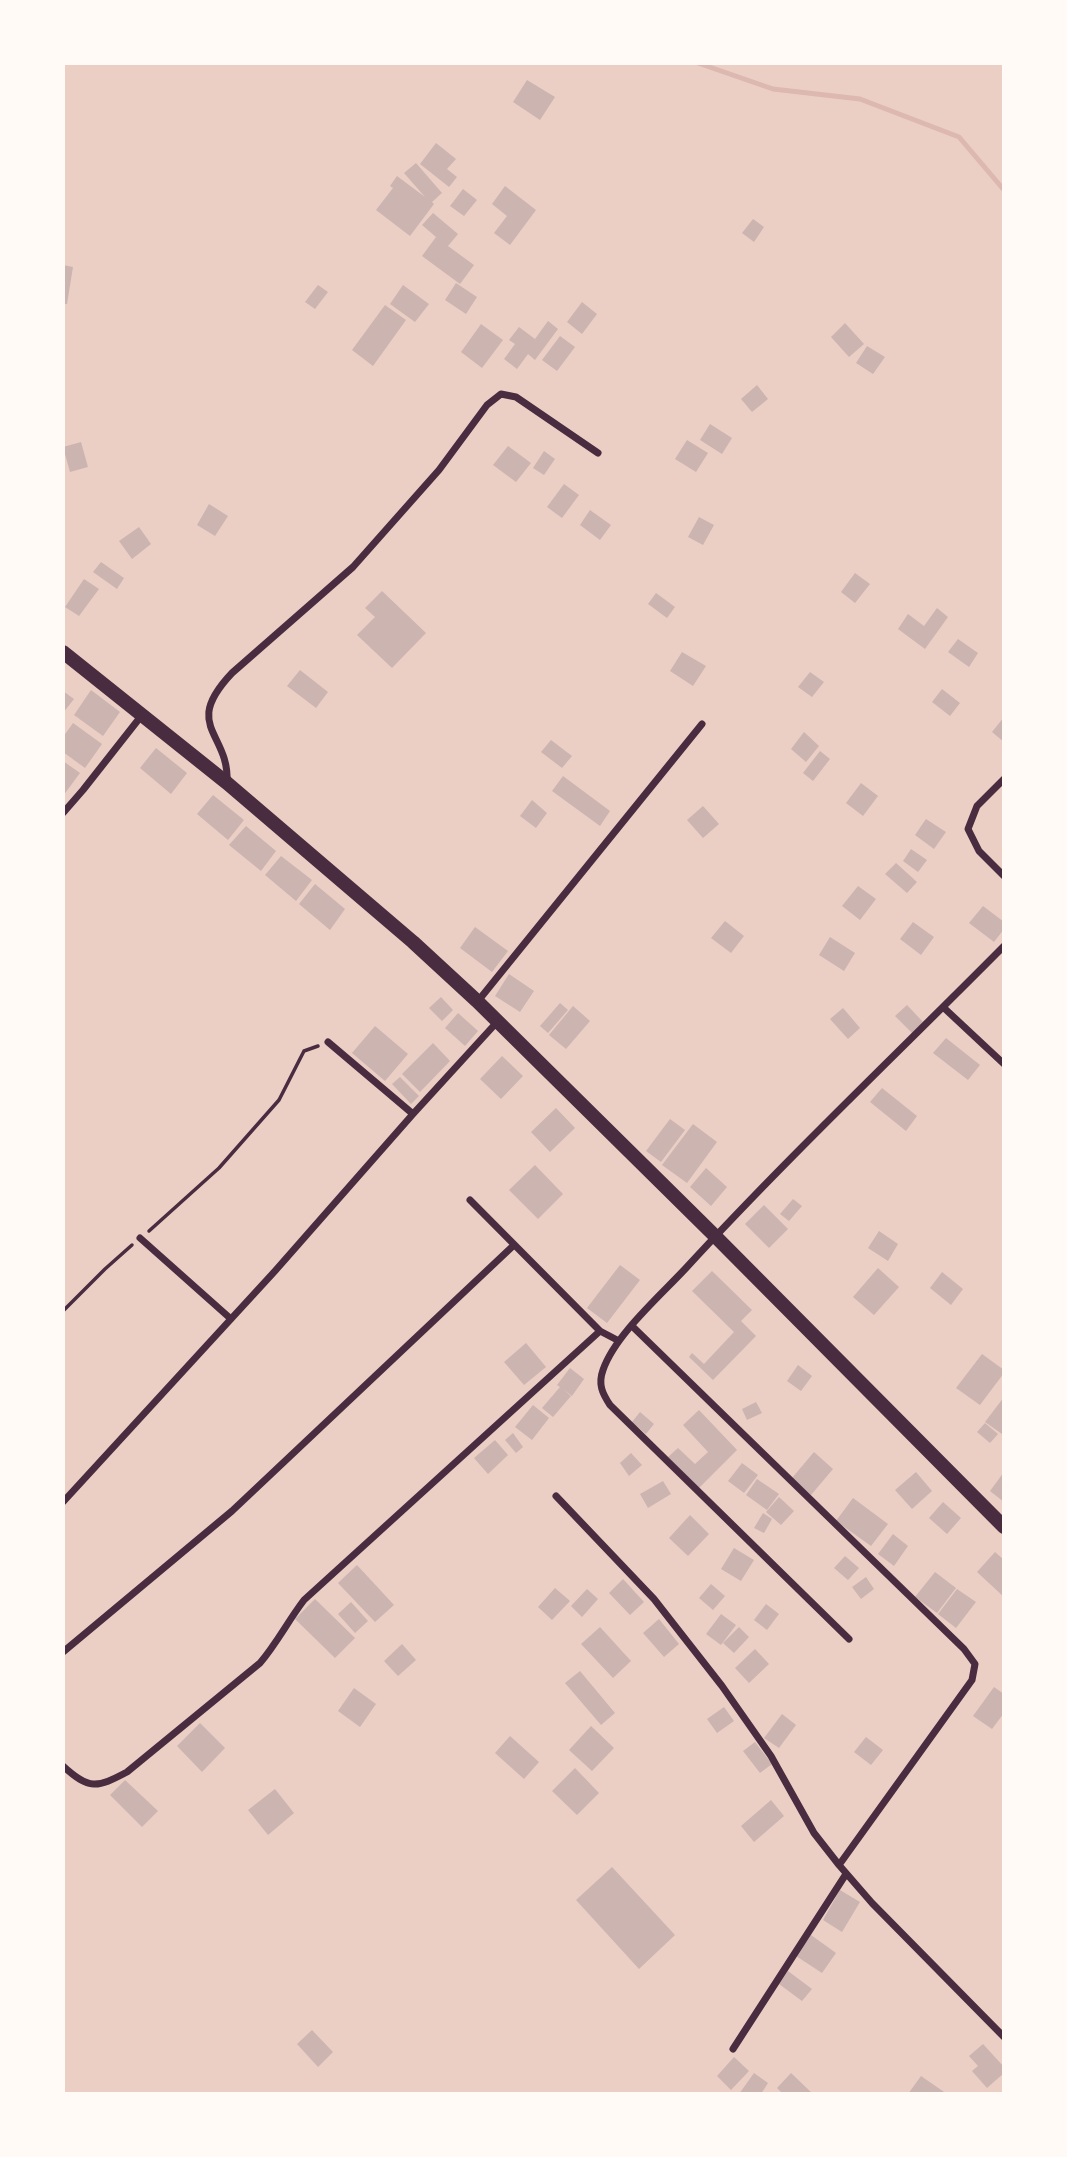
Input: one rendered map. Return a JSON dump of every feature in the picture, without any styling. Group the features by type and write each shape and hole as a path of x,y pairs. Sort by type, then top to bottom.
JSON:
{"main road":[{"path":"63,652 227,783 413,942 477,1001 1004,1527"}],"street":[{"path":"227,783 228,771 224,757 209,724 210,705 218,688 353,567 439,470 487,405 501,394 516,397 598,453"},
{"path":"63,813 142,715"},
{"path":"477,1001 702,724"},
{"path":"1004,779 977,806 968,829 979,851 1004,876"},
{"path":"849,1639 610,1405 602,1393 600,1381 603,1369 619,1341 715,1236 1004,946"},
{"path":"943,1007 1004,1065"},
{"path":"63,1502 232,1319 498,1021"},
{"path":"328,1042 413,1114"},
{"path":"470,1200 600,1331 619,1341"},
{"path":"141,1238 232,1319"},
{"path":"63,1651 232,1511 514,1245"},
{"path":"632,1326 964,1649 975,1664 971,1680 839,1865"},
{"path":"63,1766 87,1784 105,1784 127,1772 260,1663 275,1646 286,1623 304,1600 600,1331"},
{"path":"556,1496 654,1599 722,1686 771,1756 814,1833 846,1874 905,1938 1004,2037"},
{"path":"733,2049 846,1874"}],"path":[{"path":"63,1311 105,1269 219,1168 279,1100 304,1051 328,1042"}],"shaded area":[{"path":"63,63 1004,63 1004,2094 63,2094"}],"building":[{"path":"527,80 555,97 540,120 513,102"},
{"path":"436,143 456,159 447,169 457,177 449,187 420,164"},
{"path":"416,163 442,193 432,202 434,204 410,236 376,210 393,188 390,186 397,176 425,197 404,173"},
{"path":"505,186 536,210 510,245 494,233 507,216 492,204"},
{"path":"463,189 477,200 464,216 450,206"},
{"path":"433,213 458,234 448,246 474,265 460,284 422,256 436,237 422,225"},
{"path":"753,219 764,227 754,242 742,233"},
{"path":"63,265 73,267 67,304 63,304"},
{"path":"456,283 477,297 466,314 445,300"},
{"path":"318,285 328,292 315,309 305,302"},
{"path":"403,285 429,304 415,322 390,304"},
{"path":"582,302 597,314 582,334 567,322"},
{"path":"385,305 406,320 373,366 352,350"},
{"path":"548,321 558,329 535,360 528,354 517,369 504,359 515,344 509,340 519,327 535,339"},
{"path":"845,323 864,344 849,357 831,337"},
{"path":"481,324 503,340 482,368 461,352"},
{"path":"560,336 575,347 557,371 542,360"},
{"path":"867,346 885,357 873,374 856,363"},
{"path":"757,385 768,399 752,412 741,399"},
{"path":"710,424 732,438 722,454 700,440"},
{"path":"687,440 708,453 696,472 675,459"},
{"path":"81,442 88,467 70,472 63,447"},
{"path":"508,446 531,463 516,482 493,465"},
{"path":"544,451 555,459 544,475 533,468"},
{"path":"564,484 579,495 562,518 547,507"},
{"path":"209,504 228,516 215,536 197,525"},
{"path":"590,510 611,525 600,540 580,525"},
{"path":"699,517 714,525 703,545 688,537"},
{"path":"139,527 151,544 132,559 119,541"},
{"path":"101,562 124,578 117,589 93,572"},
{"path":"855,573 870,584 855,603 841,592"},
{"path":"84,579 99,589 79,616 65,607"},
{"path":"382,591 426,633 392,668 357,635 375,617 365,608"},
{"path":"656,593 675,607 667,618 648,604"},
{"path":"937,608 948,617 925,649 898,629 908,614 924,626"},
{"path":"958,639 978,653 969,667 948,652"},
{"path":"682,652 706,666 693,686 670,671"},
{"path":"300,670 328,692 316,708 287,686"},
{"path":"810,672 824,682 812,697 798,687"},
{"path":"942,689 960,703 950,716 932,702"},
{"path":"91,690 120,712 103,736 74,715"},
{"path":"63,691 74,699 63,713"},
{"path":"1004,717 1004,742 992,732"},
{"path":"73,723 102,744 85,768 63,752 63,737"},
{"path":"804,732 819,746 806,762 791,749"},
{"path":"551,740 572,756 562,768 541,752"},
{"path":"156,748 187,773 171,794 140,768"},
{"path":"820,751 830,759 813,781 803,773"},
{"path":"63,761 80,773 63,796"},
{"path":"563,776 610,811 600,826 552,791"},
{"path":"861,783 878,796 863,816 846,803"},
{"path":"213,795 244,820 228,840 197,814"},
{"path":"532,800 547,813 536,828 520,816"},
{"path":"703,806 719,824 703,838 687,820"},
{"path":"926,819 946,832 934,849 915,835"},
{"path":"246,826 276,851 261,871 229,845"},
{"path":"911,849 927,860 918,872 903,861"},
{"path":"281,856 312,880 296,901 265,875"},
{"path":"896,863 917,882 907,893 885,874"},
{"path":"315,884 345,909 330,930 299,904"},
{"path":"858,886 876,899 860,920 842,906"},
{"path":"983,906 1004,922 1004,929 994,942 969,923"},
{"path":"725,921 744,936 731,953 711,938"},
{"path":"913,922 934,937 921,955 900,939"},
{"path":"475,927 508,951 492,972 460,948"},
{"path":"830,937 855,953 844,971 819,955"},
{"path":"509,974 534,991 520,1012 495,996"},
{"path":"441,997 453,1010 442,1021 429,1008"},
{"path":"560,1003 568,1010 548,1033 540,1026"},
{"path":"907,1005 923,1022 912,1033 895,1016"},
{"path":"573,1006 590,1021 566,1049 549,1035"},
{"path":"843,1008 860,1028 848,1039 830,1019"},
{"path":"458,1013 478,1031 465,1046 445,1028"},
{"path":"375,1026 408,1054 385,1081 352,1053"},
{"path":"946,1038 980,1065 968,1080 933,1053"},
{"path":"433,1043 450,1061 420,1092 402,1074"},
{"path":"502,1056 523,1076 501,1099 480,1079"},
{"path":"400,1077 419,1096 411,1104 392,1084"},
{"path":"882,1088 917,1116 906,1131 870,1102"},
{"path":"556,1108 575,1128 550,1152 531,1132"},
{"path":"670,1119 685,1130 661,1162 646,1151"},
{"path":"693,1124 717,1142 687,1183 662,1165"},
{"path":"535,1165 563,1194 538,1219 509,1190"},
{"path":"706,1168 727,1187 711,1206 690,1187"},
{"path":"793,1199 802,1206 789,1221 780,1214"},
{"path":"764,1205 788,1229 769,1248 745,1224"},
{"path":"879,1231 898,1244 888,1261 868,1248"},
{"path":"620,1265 640,1280 607,1323 587,1308"},
{"path":"878,1268 899,1287 874,1315 853,1297"},
{"path":"712,1271 752,1310 741,1321 756,1336 713,1380 689,1357 692,1353 704,1364 734,1332 692,1291"},
{"path":"942,1272 963,1289 951,1305 930,1288"},
{"path":"526,1343 546,1367 524,1385 504,1362"},
{"path":"982,1354 1004,1370 1004,1373 980,1405 956,1388"},
{"path":"798,1365 812,1376 801,1391 787,1381"},
{"path":"570,1368 584,1379 572,1396 563,1389 571,1396 553,1417 542,1408 560,1387 557,1385"},
{"path":"1004,1397 1004,1431 1002,1434 985,1422"},
{"path":"756,1402 762,1413 747,1420 742,1409"},
{"path":"533,1405 549,1418 532,1440 515,1427"},
{"path":"699,1410 737,1450 699,1488 668,1457 678,1448 695,1464 708,1452 683,1425"},
{"path":"640,1412 654,1424 646,1434 632,1422"},
{"path":"985,1423 998,1434 990,1443 977,1432"},
{"path":"513,1433 523,1447 516,1453 505,1440"},
{"path":"495,1440 508,1455 488,1474 474,1458"},
{"path":"814,1452 833,1469 811,1495 792,1478"},
{"path":"631,1453 642,1465 629,1476 620,1463"},
{"path":"742,1463 758,1475 744,1493 728,1481"},
{"path":"916,1472 932,1491 912,1509 895,1490"},
{"path":"1004,1472 1004,1502 990,1491"},
{"path":"757,1479 779,1494 767,1510 746,1495"},
{"path":"663,1481 671,1494 648,1508 640,1494"},
{"path":"779,1497 794,1511 781,1525 766,1512"},
{"path":"853,1498 888,1524 871,1546 836,1521"},
{"path":"943,1502 961,1518 947,1534 929,1518"},
{"path":"763,1513 772,1519 764,1533 754,1528"},
{"path":"690,1515 709,1534 688,1556 669,1538"},
{"path":"893,1534 908,1546 894,1566 878,1554"},
{"path":"734,1548 754,1560 741,1581 721,1569"},
{"path":"995,1552 1004,1560 1004,1597 977,1572"},
{"path":"845,1556 859,1568 848,1580 834,1568"},
{"path":"357,1565 394,1605 375,1622 338,1583"},
{"path":"935,1572 956,1588 937,1613 915,1597"},
{"path":"866,1577 874,1589 861,1599 852,1587"},
{"path":"623,1579 644,1602 630,1615 609,1593"},
{"path":"711,1584 725,1596 713,1610 699,1598"},
{"path":"555,1588 570,1601 552,1620 538,1607"},
{"path":"587,1589 598,1599 582,1617 571,1606"},
{"path":"957,1589 976,1602 956,1628 938,1614"},
{"path":"315,1599 355,1638 335,1658 295,1619"},
{"path":"351,1602 368,1621 355,1633 338,1614"},
{"path":"766,1604 779,1614 767,1630 754,1620"},
{"path":"721,1614 736,1625 721,1645 706,1634"},
{"path":"659,1619 679,1644 664,1657 643,1633"},
{"path":"600,1627 631,1661 613,1678 581,1644"},
{"path":"739,1627 749,1637 734,1653 723,1643"},
{"path":"402,1644 416,1660 398,1676 384,1661"},
{"path":"755,1649 769,1664 749,1683 735,1668"},
{"path":"580,1671 615,1713 601,1725 565,1683"},
{"path":"994,1687 1004,1694 1004,1713 992,1729 973,1716"},
{"path":"354,1688 376,1704 360,1727 338,1711"},
{"path":"724,1707 734,1721 717,1733 707,1719"},
{"path":"782,1714 796,1725 779,1748 764,1738"},
{"path":"200,1723 225,1748 202,1772 177,1746"},
{"path":"591,1726 614,1748 592,1771 569,1750"},
{"path":"510,1736 539,1762 524,1779 495,1753"},
{"path":"866,1737 883,1750 871,1765 854,1752"},
{"path":"755,1742 772,1764 760,1773 743,1751"},
{"path":"575,1768 599,1793 577,1815 552,1791"},
{"path":"125,1780 158,1811 142,1827 110,1795"},
{"path":"275,1789 294,1813 268,1835 248,1810"},
{"path":"771,1800 784,1816 754,1842 741,1826"},
{"path":"612,1867 675,1935 639,1969 576,1900"},
{"path":"840,1890 860,1902 842,1932 823,1920"},
{"path":"811,1935 836,1953 822,1973 796,1956"},
{"path":"788,1971 812,1989 802,2001 779,1984"},
{"path":"312,2030 333,2052 318,2067 297,2044"},
{"path":"983,2044 1004,2067 1004,2073 987,2088 972,2071 978,2066 969,2056"},
{"path":"734,2057 749,2071 731,2090 717,2076"},
{"path":"754,2073 768,2083 761,2094 739,2094"},
{"path":"791,2073 813,2094 783,2094 777,2088"},
{"path":"921,2076 947,2094 908,2094"}],"waterway":[{"path":"698,63 773,89 860,99 959,137 1004,190"}]}
